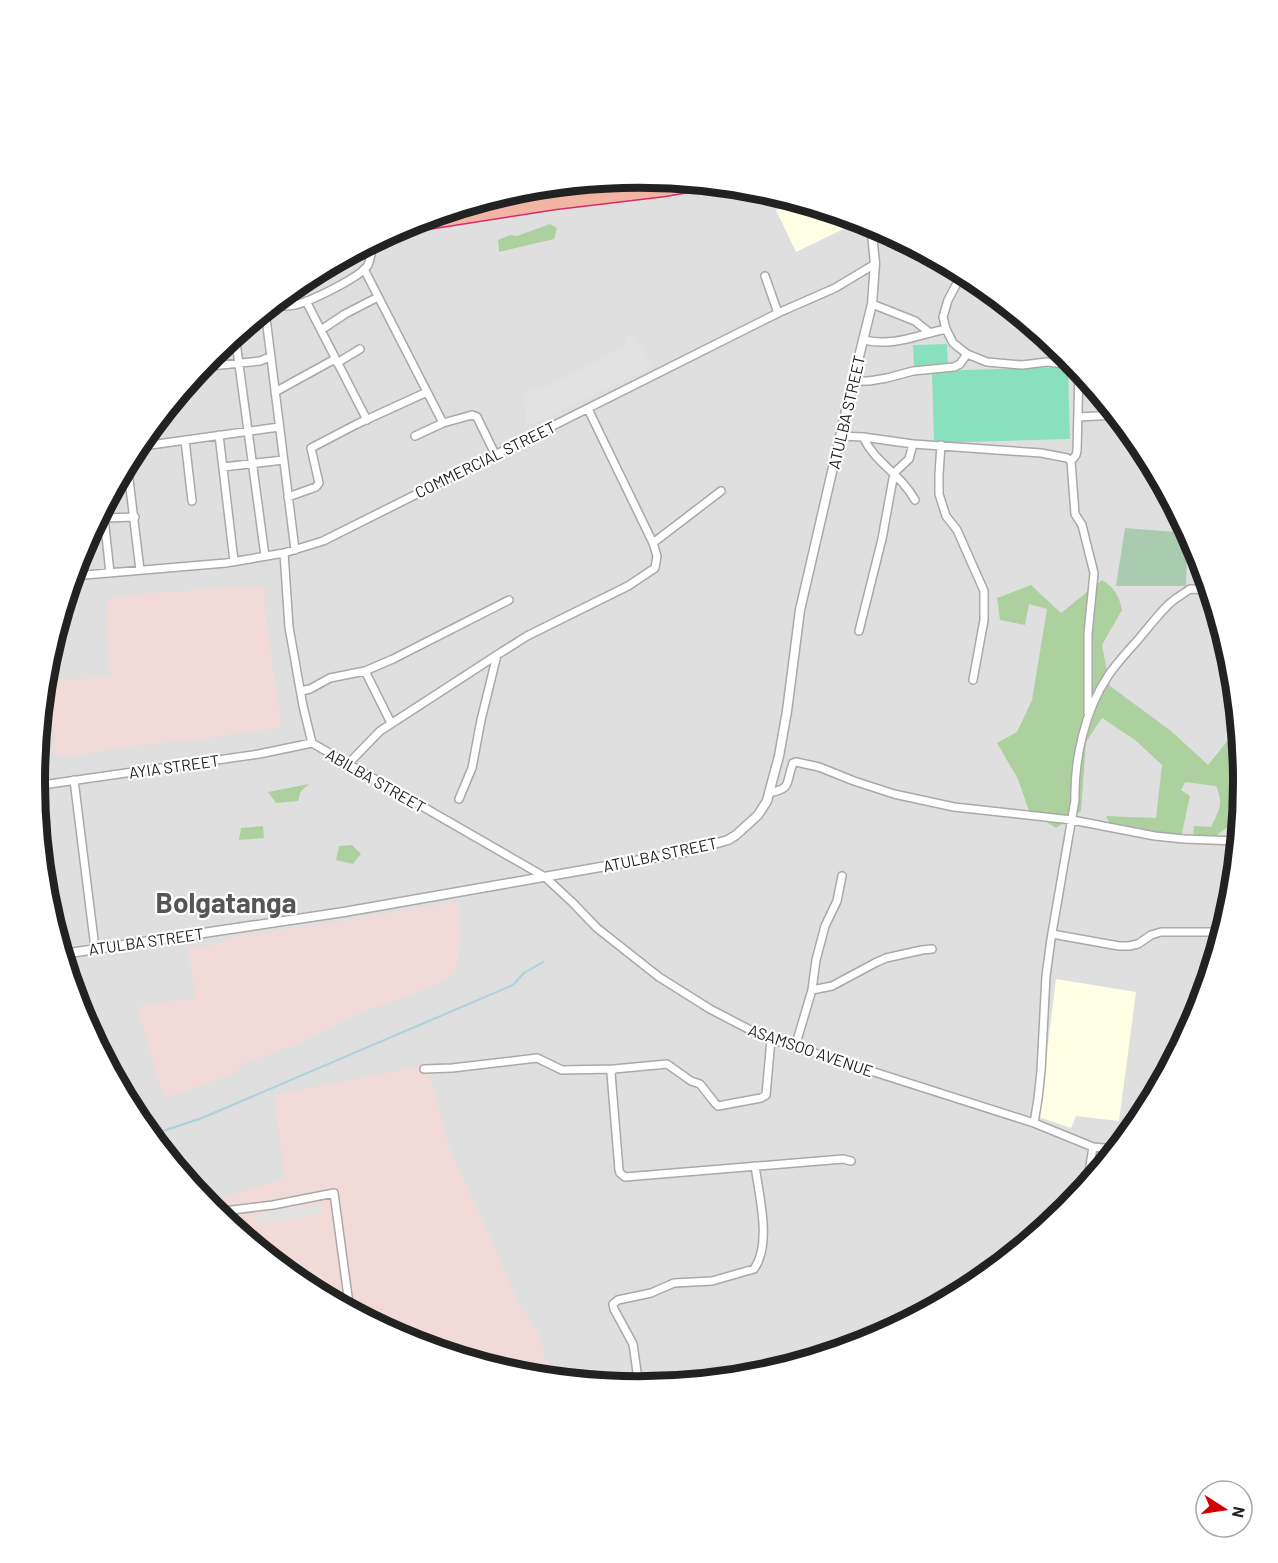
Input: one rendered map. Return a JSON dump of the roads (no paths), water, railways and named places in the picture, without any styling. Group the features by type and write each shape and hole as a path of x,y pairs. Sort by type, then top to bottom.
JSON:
{"highway":[{"path":"446,220 554,203 670,189"}],"street":[{"name":"ATULBA STREET","path":"71,953 327,914 686,852 728,840 743,830 763,808 779,756 800,610 872,304 874,264 872,236"},
{"path":"284,305 295,305 306,301 351,279 367,265 372,251"},
{"name":"COMMERCIAL STREET","path":"83,575 234,561 284,553 323,541 778,313 835,288 874,264"},
{"path":"364,269 443,423"},
{"path":"765,276 778,313"},
{"path":"958,281 943,316 953,343 967,354 987,362 1022,365 1047,362 1061,364"},
{"path":"321,330 345,314 378,297"},
{"path":"306,301 367,420"},
{"path":"872,304 915,321 930,333"},
{"path":"265,320 295,550"},
{"path":"864,340 877,343 894,342 946,329"},
{"path":"236,345 265,556"},
{"path":"275,392 360,349"},
{"path":"853,381 869,381 913,371 954,367 960,364 967,354"},
{"path":"214,366 260,361 270,357"},
{"path":"1079,382 1077,451 1071,461 1075,514 1082,525 1094,573 1088,634 1088,717"},
{"path":"288,497 316,487 319,483 311,448 335,434 427,392"},
{"path":"348,764 380,730 497,655 527,636 628,586 655,568 657,556 653,543 588,409"},
{"path":"415,436 443,423 472,415 477,417 495,454"},
{"path":"1078,417 1106,416"},
{"path":"149,445 279,427"},
{"path":"219,435 234,561"},
{"path":"840,436 913,444 1041,453 1067,458 1071,461"},
{"path":"863,437 877,459 894,472 910,490 915,500"},
{"path":"185,440 192,501"},
{"path":"859,631 882,539 894,472 909,459 913,444"},
{"path":"941,445 939,494 946,516 957,530 984,591 984,620 973,680"},
{"path":"223,467 283,460"},
{"path":"129,477 140,570"},
{"path":"653,543 721,491"},
{"path":"107,518 135,518"},
{"path":"105,521 110,573"},
{"name":"ABILBA STREET","path":"284,553 289,627 312,743 545,877"},
{"path":"1034,1123 1038,1099 1046,976 1075,800 1074,780 1088,717 1097,694 1109,674 1158,616 1170,603 1190,589 1200,590"},
{"path":"301,691 330,678 365,671 393,660 509,600"},
{"path":"459,799 472,768 497,655"},
{"path":"365,671 391,723"},
{"name":"AYIA STREET","path":"45,784 260,754 312,743"},
{"path":"769,793 783,790 787,786 793,763 796,762 819,767 854,782 894,794 954,807 1072,820 1174,838 1230,841"},
{"path":"74,780 95,948"},
{"path":"795,1047 812,990 816,960 825,926 837,901 842,876"},
{"name":"ASAMSOO AVENUE","path":"545,877 597,928 659,977 711,1009 771,1040 1034,1123 1093,1147 1106,1148"},
{"path":"1052,934 1129,946 1161,932 1214,932"},
{"path":"812,990 832,986 886,958 932,949"},
{"path":"424,1069 537,1058 562,1070 614,1069 669,1064 693,1082 700,1084 718,1106 764,1097 771,1040"},
{"path":"614,1069 612,1073 618,1170 622,1175 629,1177 843,1159 852,1161"},
{"path":"1089,1169 1093,1147"},
{"path":"638,1376 633,1344 614,1309 614,1302 651,1293 674,1283 712,1281 754,1269 760,1256 764,1234 755,1167"},
{"path":"228,1211 273,1205 334,1192 348,1299"}],"waterway":[{"path":"160,1132 202,1118 513,985 524,973 543,962"}],"district":[{"name":"Bolgatanga","path":"226,902"}]}
